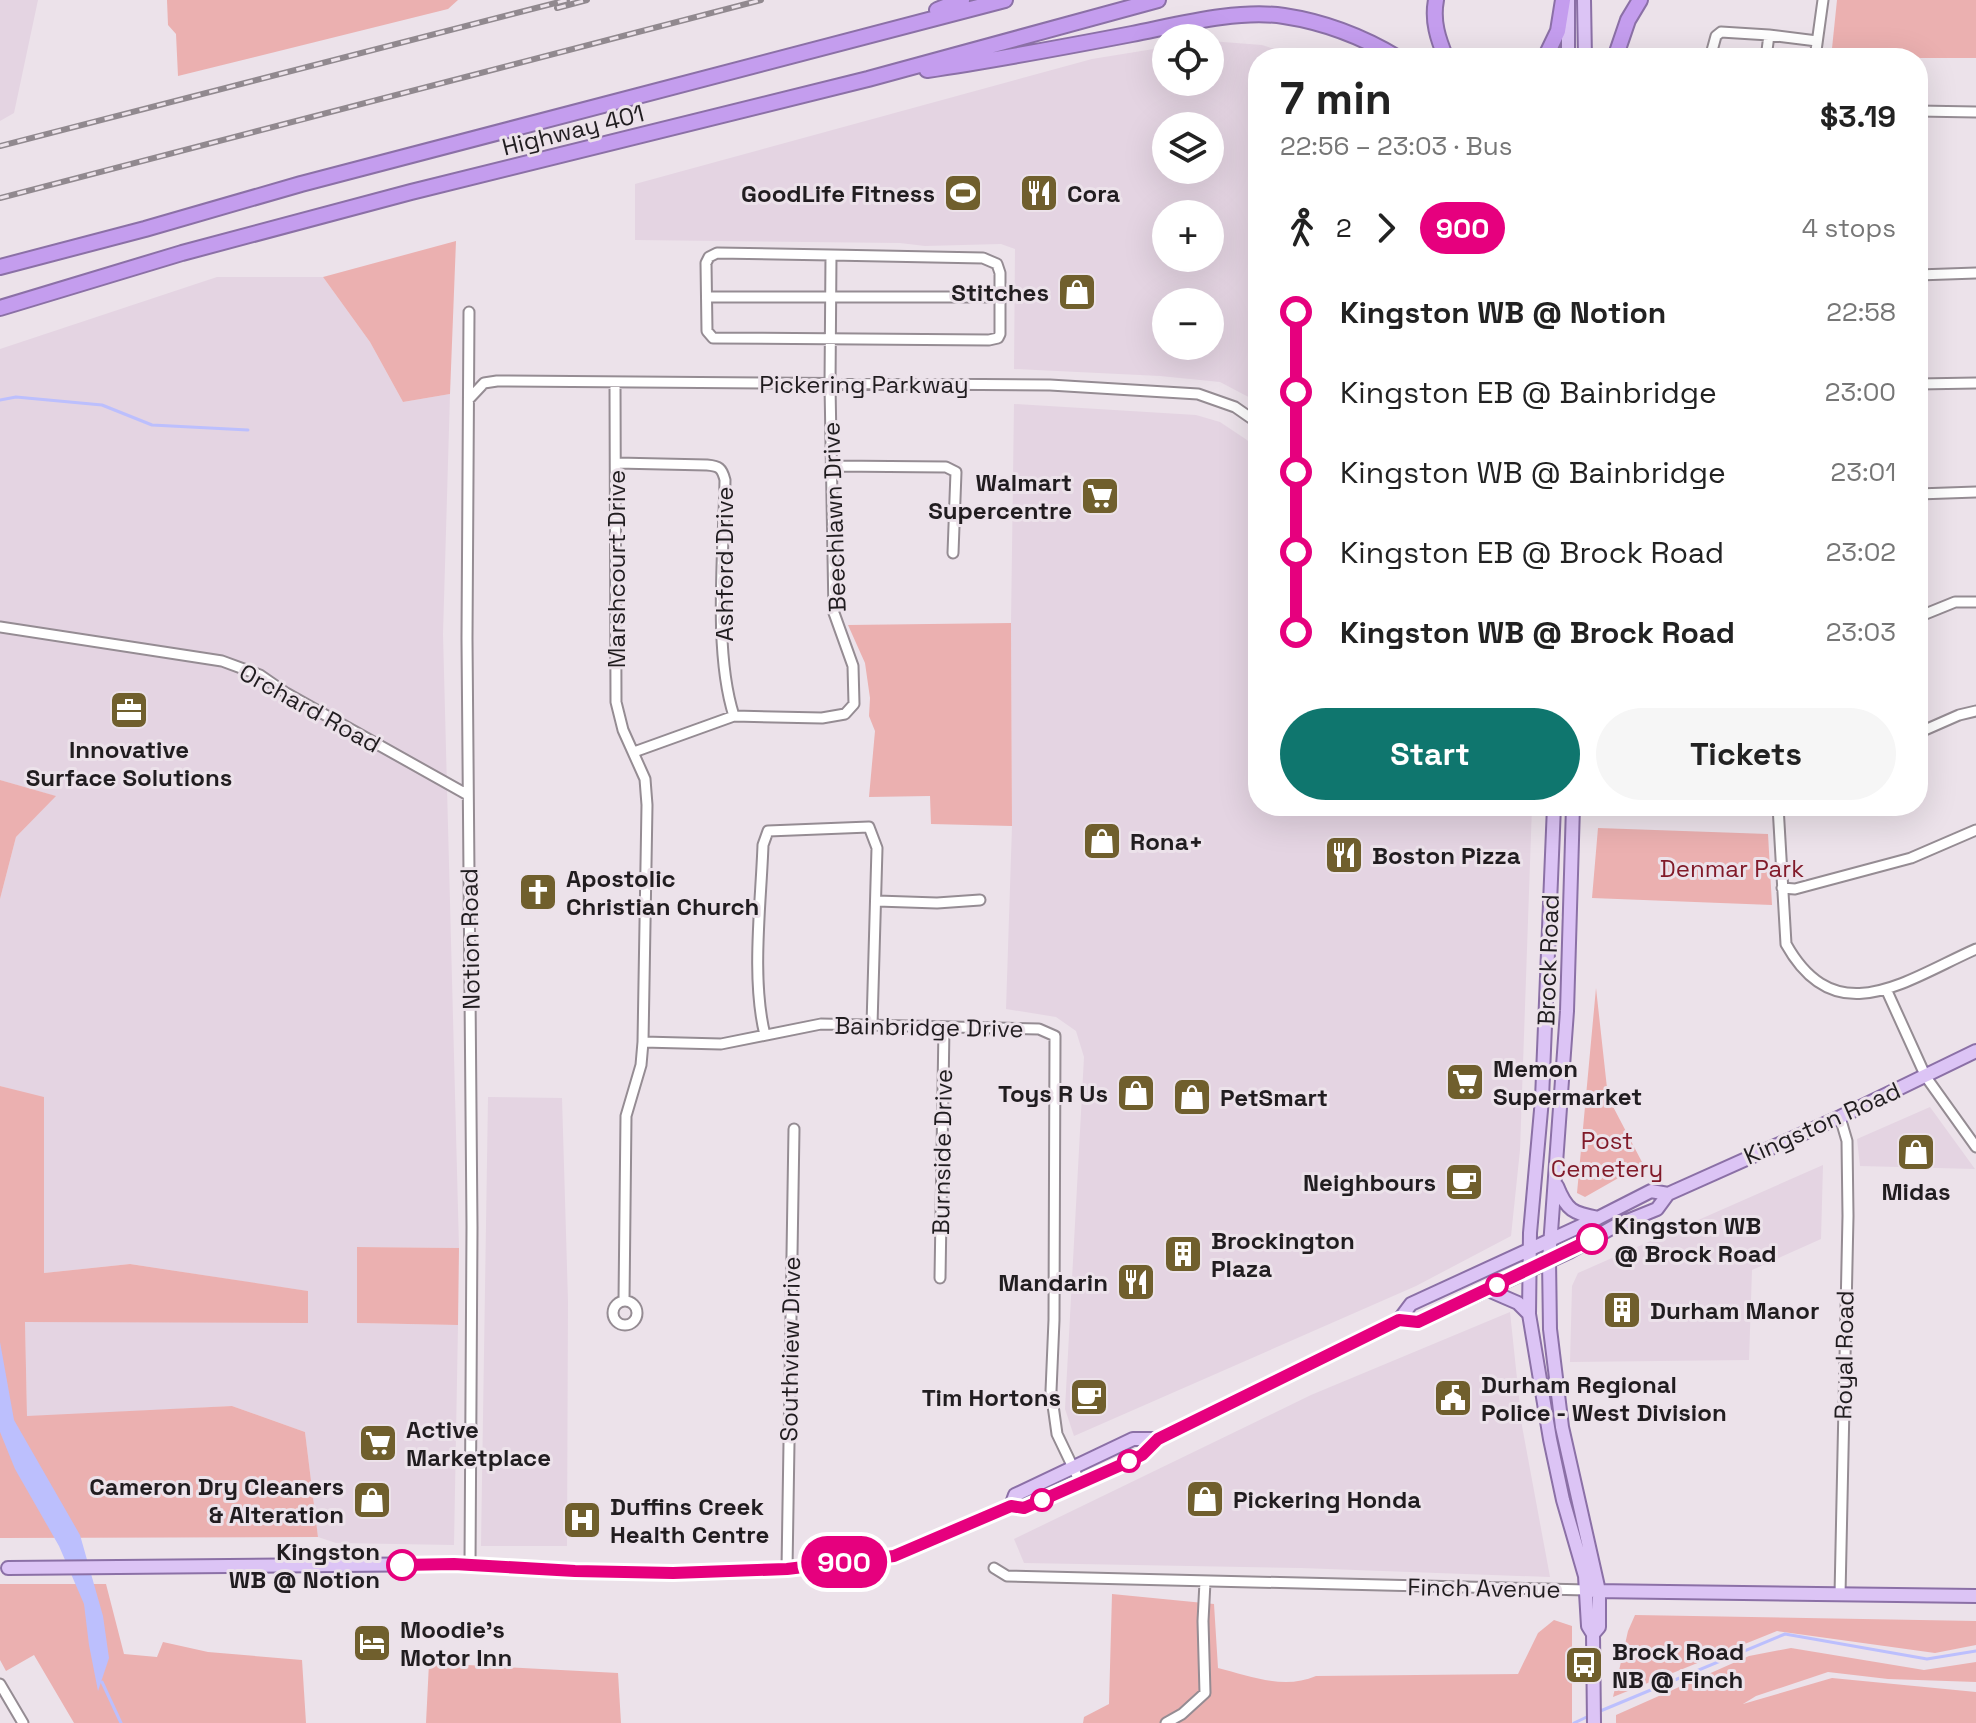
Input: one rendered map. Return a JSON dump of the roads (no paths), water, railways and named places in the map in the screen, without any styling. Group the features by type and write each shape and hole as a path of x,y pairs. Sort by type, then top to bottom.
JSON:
{"highway":[{"path":"874,35 962,0"},
{"name":"Highway 401","path":"0,267 315,180 1005,0"},
{"name":"Highway 401","path":"0,308 182,253 396,196 868,79 1158,0"},
{"path":"1436,0 1434,12 1442,48"},
{"path":"1550,48 1566,0"},
{"path":"1618,48 1628,20 1640,0"},
{"path":"868,79 995,60 1193,22 1249,16 1282,16 1331,27 1378,48"}],"main road":[{"path":"1566,0 1568,48"},
{"path":"1584,0 1585,48"},
{"name":"Brock Road","path":"1554,816 1529,1314 1550,1439 1593,1591"},
{"name":"Brock Road","path":"1573,816 1567,1011 1549,1260 1550,1329 1556,1394 1599,1627 1593,1634 1594,1723"},
{"name":"Kingston Road","path":"1399,1320 1418,1322 1488,1290 1615,1226 1657,1209 1668,1194 1840,1117 1976,1051"},
{"path":"1556,1182 1571,1211 1598,1218"},
{"name":"Kingston Road","path":"3,1569 470,1565 673,1573 787,1569 894,1556 1011,1506 1024,1508 1142,1455 1158,1439 1399,1320 1411,1304 1651,1191 1668,1194"},
{"path":"1488,1290 1518,1303 1529,1314"},
{"name":"Kingston Road","path":"1011,1506 1015,1495 1133,1439 1158,1439"},
{"name":"Finch Avenue","path":"1593,1591 1976,1596"}],"street":[{"path":"1816,48 1823,0"},
{"path":"1713,48 1716,36 1721,32 1817,41"},
{"path":"1767,48 1769,35"},
{"path":"1928,111 1976,112"},
{"path":"717,253 983,258 997,264 1000,273 1000,334 998,338 989,340 713,338 707,331 707,297 706,263 709,257 717,253"},
{"name":"Beechlawn Drive","path":"634,752 734,716 822,718 845,714 854,704 853,666 834,613 831,255"},
{"path":"1928,275 1976,273"},
{"path":"707,297 1000,297"},
{"name":"Notion Road","path":"469,312 470,1565"},
{"name":"Pickering Parkway","path":"469,399 484,383 497,381 1050,385 1198,394 1235,407 1248,416"},
{"name":"Marshcourt Drive","path":"615,383 616,702 623,730 634,752"},
{"path":"1928,384 1976,383"},
{"name":"Ashford Drive","path":"617,463 707,465 718,466 722,470 725,480 722,626 726,690 734,716"},
{"path":"833,466 946,467 956,472 953,553"},
{"path":"1928,494 1976,492"},
{"path":"1928,613 1955,602 1976,602"},
{"name":"Orchard Road","path":"0,627 222,661 260,675 286,693 468,795"},
{"path":"1928,729 1976,711"},
{"path":"624,1301 626,1116 641,1065 643,1042 647,805 645,779 634,752"},
{"path":"1778,816 1786,944 1794,959 1829,990 1865,995 1886,989 1976,949"},
{"path":"765,1035 759,1002 759,968 763,845 768,831 869,827 877,848 872,1025"},
{"path":"1782,888 1795,889 1911,858 1976,830"},
{"path":"877,901 937,903 980,900"},
{"path":"1886,989 1926,1077 1976,1147"},
{"name":"Bainbridge Drive","path":"643,1042 721,1044 821,1024 1039,1029 1055,1036 1051,1391 1057,1434 1080,1482"},
{"name":"Burnside Drive","path":"940,1278 944,1027"},
{"name":"Royal Road","path":"1840,1117 1847,1141 1848,1216 1840,1595"},
{"name":"Southview Drive","path":"787,1569 794,1129"},
{"name":"Finch Avenue","path":"994,1568 1007,1576 1593,1591"},
{"path":"1166,1723 1182,1714 1205,1693 1205,1582"},
{"path":"0,1684 23,1723"}],"water":[{"path":"0,1342 14,1420 80,1535 103,1616 109,1658 98,1691 84,1604 59,1546 15,1469 0,1432"}],"waterway":[{"path":"0,400 16,397 102,405 152,425 248,430"},
{"path":"1598,1712 1785,1634 1927,1659 1976,1651"},
{"path":"102,1682 121,1723"},
{"path":"1574,1723 1591,1715"}],"railway":[{"path":"0,146 567,0"},
{"path":"557,8 587,0"},
{"path":"0,198 761,0"}],"place":[{"name":"GoodLife Fitness","path":"963,193"},
{"name":"Cora","path":"1039,193"},
{"name":"Stitches","path":"1077,292"},
{"name":"Walmart Supercentre","path":"1100,496"},
{"name":"Innovative Surface Solutions","path":"129,710"},
{"name":"Rona+","path":"1102,841"},
{"name":"Boston Pizza","path":"1344,855"},
{"name":"Apostolic Christian Church","path":"538,892"},
{"name":"Memon Supermarket","path":"1465,1082"},
{"name":"Toys R Us","path":"1136,1093"},
{"name":"PetSmart","path":"1192,1097"},
{"name":"Midas","path":"1916,1152"},
{"name":"Neighbours","path":"1464,1182"},
{"name":"Kingston WB @ Brock Road","path":"1592,1239"},
{"name":"Brockington Plaza","path":"1183,1254"},
{"name":"Mandarin","path":"1136,1282"},
{"name":"Durham Manor","path":"1622,1310"},
{"name":"Tim Hortons","path":"1089,1397"},
{"name":"Durham Regional Police - West Division","path":"1453,1398"},
{"name":"Active Marketplace","path":"378,1443"},
{"name":"Pickering Honda","path":"1205,1499"},
{"name":"Cameron Dry Cleaners & Alteration","path":"372,1500"},
{"name":"Duffins Creek Health Centre","path":"582,1520"},
{"name":"Kingston WB @ Notion","path":"402,1565"},
{"name":"Moodie’s Motor Inn","path":"372,1643"},
{"name":"Brock Road NB @ Finch","path":"1584,1665"}],"park label":[{"name":"Denmar Park","path":"1732,868"},
{"name":"Post Cemetery","path":"1607,1154"}]}
